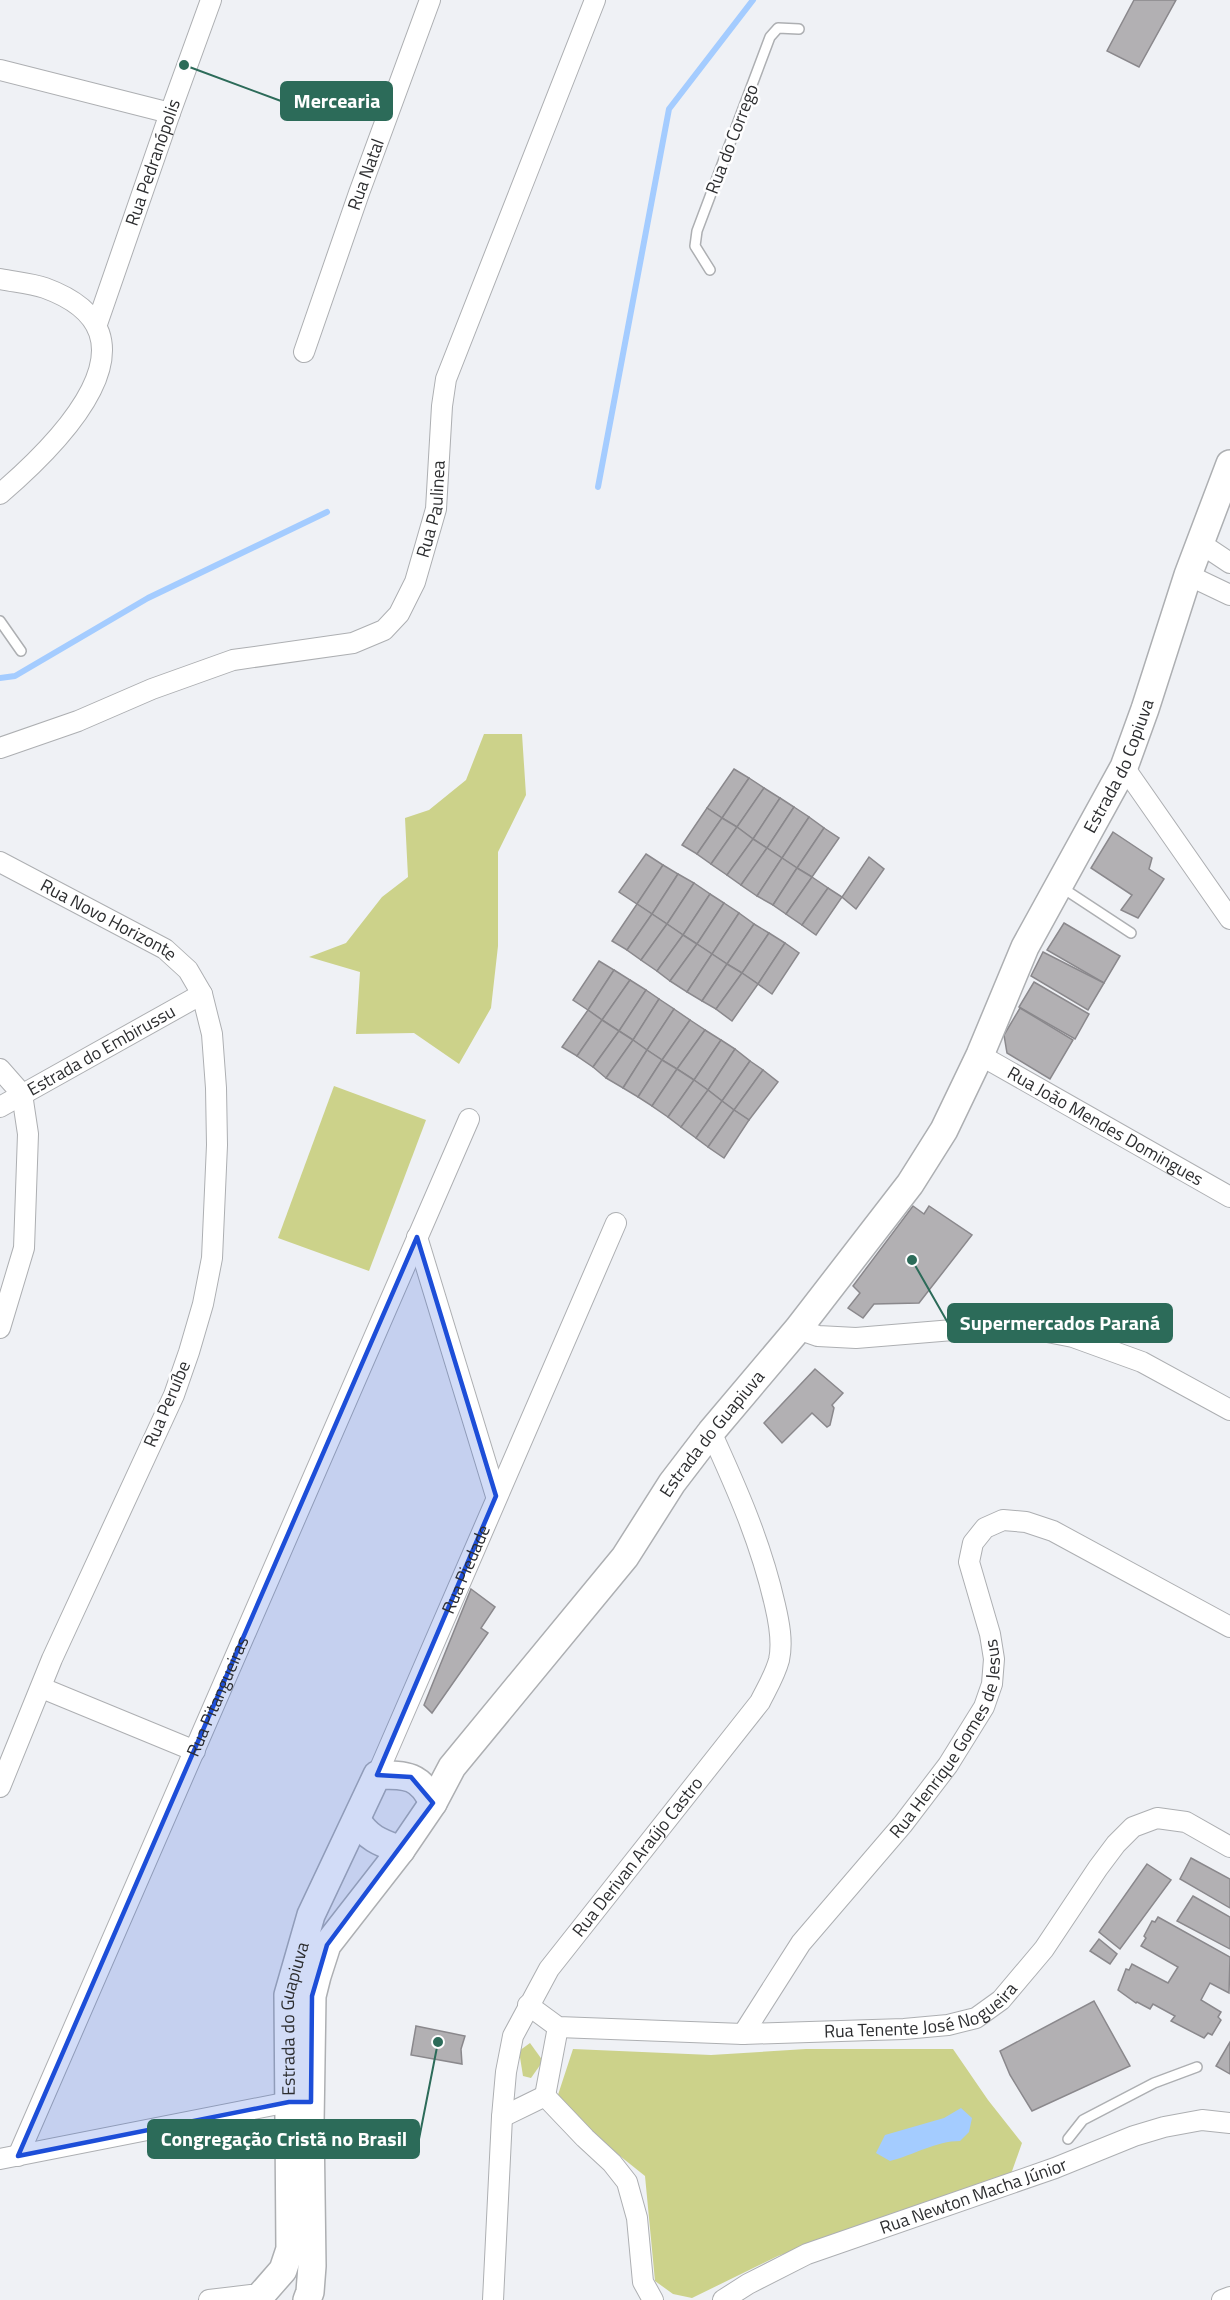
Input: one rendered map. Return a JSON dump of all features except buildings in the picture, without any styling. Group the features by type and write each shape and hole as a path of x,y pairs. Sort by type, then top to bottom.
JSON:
{"street":[{"name":"Rua Pedranópolis","path":"97,324 212,0"},
{"name":"Rua Natal","path":"304,352 430,0"},
{"name":"Rua Paulinea","path":"0,748 78,721 152,689 232,660 353,642 384,630 399,614 415,582 436,509 442,406 446,379 595,0"},
{"path":"0,70 170,113"},
{"path":"0,279 44,288 67,298 85,311 97,324 102,337 100,372 92,391 73,418 27,471 0,494"},
{"name":"Estrada do Copiuva","path":"980,1055 1025,947 1124,767 1188,575 1230,464"},
{"path":"1200,543 1230,563"},
{"path":"1188,575 1230,595"},
{"path":"1124,767 1230,919"},
{"name":"Rua Novo Horizonte","path":"0,862 165,949 188,970 202,994"},
{"name":"Estrada do Embirussu","path":"0,1107 202,994"},
{"name":"Rua Peruíbe","path":"0,1787 6,1763 174,1395 202,1304 212,1258 217,1145 212,1034 202,994"},
{"name":"Rua João Mendes Domingues","path":"980,1055 1230,1197"},
{"name":"Estrada do Guapiuva","path":"257,2297 283,2270 291,2249 312,1996 327,1945 401,1850 433,1803 452,1767 625,1557 672,1483 711,1432 798,1329 910,1184 944,1130 980,1055"},
{"path":"0,1069 22,1094 28,1134 24,1248 0,1328"},
{"name":"Rua Pitangueiras","path":"9,2157 195,1750 469,1119"},
{"name":"Rua Piedade","path":"312,1915 377,1775 616,1223"},
{"path":"417,1237 496,1496"},
{"path":"0,1299 14,1280"},
{"path":"798,1329 818,1336 856,1338 953,1330 1032,1329 1073,1337 1142,1362 1230,1410"},
{"name":"Rua Derivan Araújo Castro","path":"493,2300 502,2116 506,2072 513,2036 549,1969 760,1702 771,1682 779,1658 780,1627 770,1584 740,1493 711,1432"},
{"name":"Rua Henrique Gomes de Jesus","path":"743,2034 801,1943 903,1824 969,1734 984,1707 992,1684 994,1659 990,1634 969,1562 973,1544 985,1528 1003,1520 1026,1522 1053,1532 1230,1627"},
{"path":"42,1688 195,1750"},
{"path":"377,1775 411,1777 452,1767"},
{"path":"411,1777 422,1786 433,1803"},
{"name":"Rua Tenente José Nogueira","path":"558,2027 743,2034 904,2029 948,2025 976,2018 1001,2000 1022,1976 1044,1949 1098,1868 1133,1827 1157,1818 1186,1822 1230,1847"},
{"path":"357,1820 371,1839 401,1850"},
{"name":"Estrada do Guapiuva","path":"303,2109 288,1995 312,1915"},
{"path":"528,2005 558,2027 545,2096"},
{"path":"502,2116 545,2096"},
{"path":"545,2096 612,2163 627,2182 638,2218 644,2282 653,2300"},
{"path":"9,2157 303,2109 312,2266 308,2299"},
{"name":"Rua Newton Macha Júnior","path":"723,2300 748,2284 807,2254 1044,2172 1134,2136 1164,2127 1202,2120 1230,2123"},
{"path":"209,2300 257,2297"},
{"path":"1222,2300 1230,2297"}],"lane":[{"name":"Rua do Corrego","path":"710,270 694,246 697,231 770,37 778,28 799,29"},
{"path":"0,621 21,651"},
{"path":"1059,886 1131,933"},
{"path":"1068,2139 1083,2120 1154,2083 1197,2067"}],"highlighted area":[{"path":"417,1237 496,1496 377,1775 411,1777 433,1803 327,1945 312,1996 311,2102 289,2102 18,2156"}],"green space":[{"path":"484,734 522,734 526,795 498,852 498,946 491,1008 459,1064 414,1033 356,1034 360,972 309,957 346,943 382,897 408,877 405,818 429,810 466,780"},
{"path":"334,1086 426,1120 369,1271 278,1238"},
{"path":"530,2043 543,2061 531,2078 523,2076 519,2051"},
{"path":"573,2049 711,2055 806,2049 953,2049 988,2100 1022,2143 1011,2174 778,2256 692,2298 673,2294 655,2281 645,2176 555,2104"}],"water":[{"path":"961,2108 972,2118 969,2132 960,2141 934,2146 890,2161 876,2153 885,2135 944,2118"}],"waterway":[{"path":"598,487 669,109 753,0"},
{"path":"0,678 15,676 148,598 327,512"}],"place":[{"name":"Mercearia","path":"184,65"},
{"name":"Supermercados Paraná","path":"912,1260"},
{"name":"Congregação Cristã no Brasil","path":"438,2042"}]}
